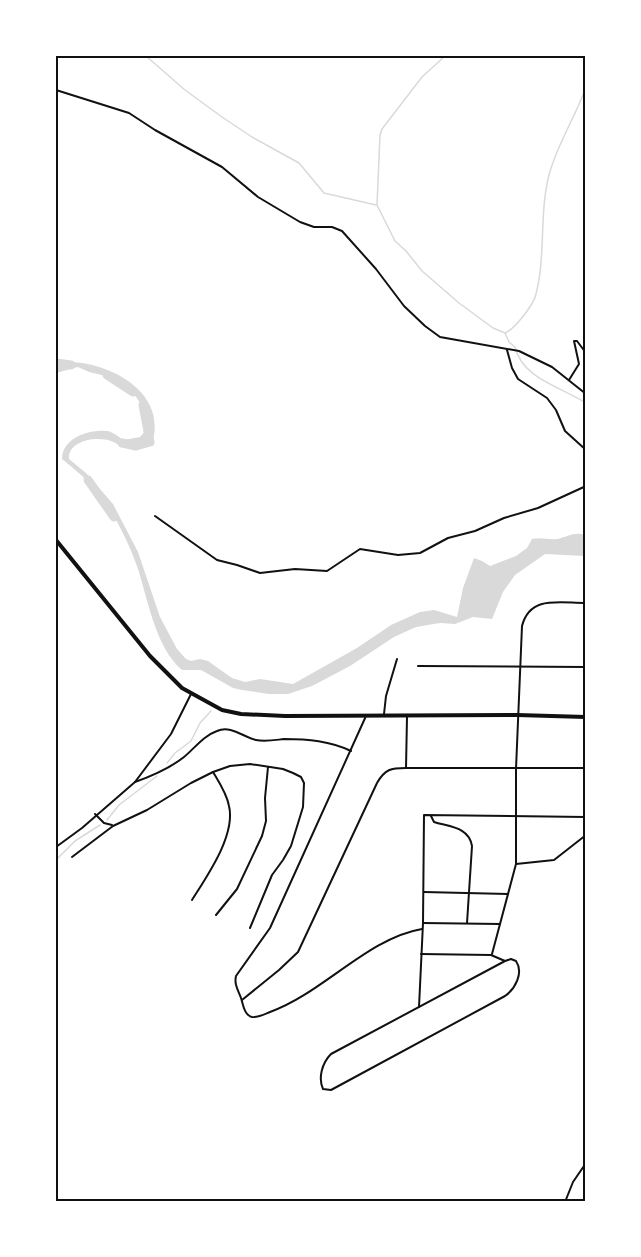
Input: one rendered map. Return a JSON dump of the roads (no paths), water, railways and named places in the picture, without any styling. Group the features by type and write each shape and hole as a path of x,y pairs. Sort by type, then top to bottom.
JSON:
{"main road":[{"path":"56,540 139,644 174,681 191,694 222,710 241,714 585,717"}],"street":[{"path":"56,90 129,113 161,134 222,166 258,197 300,222 314,227 332,227 342,231 376,269 404,306 425,326 445,339 519,351 552,367 585,394"},
{"path":"569,380 579,364 574,341 577,341 585,353"},
{"path":"507,350 518,379 547,398 556,410 565,431 585,450"},
{"path":"155,516 206,553 223,562 260,573 295,569 327,571 360,549 398,555 430,550 448,538 475,531 504,518 538,508 585,486"},
{"path":"491,955 516,864 517,715 524,617 534,605 585,603"},
{"path":"384,716 386,696 397,659"},
{"path":"418,666 585,667"},
{"path":"56,847 82,828 95,814 135,782 171,734 191,694"},
{"path":"366,716 270,928 237,973 235,981 246,1012 252,1017 277,1010 298,1000 394,938 422,929"},
{"path":"406,768 407,716"},
{"path":"135,782 174,764 207,736 221,729 235,731 259,741 321,740 332,742 351,751"},
{"path":"72,856 113,826 147,810 213,772 237,764 283,769 301,777 304,783 304,799 291,846 284,860 272,874 250,928"},
{"path":"216,915 237,889 262,836 266,821 268,766"},
{"path":"242,1000 298,952 377,783 382,774 390,768 585,768"},
{"path":"192,900 208,874 225,838 230,820 227,799 213,772"},
{"path":"95,814 104,823 113,826"},
{"path":"419,1007 424,892 424,816 585,817"},
{"path":"430,816 434,822 461,830 470,836 472,846 467,923"},
{"path":"516,864 554,860 585,835"},
{"path":"424,892 509,894"},
{"path":"423,923 500,924"},
{"path":"422,954 491,955 505,961 516,961 519,968 515,985 510,992 331,1090 322,1088 322,1072 328,1057 505,961"},
{"path":"565,1202 573,1182 585,1163"}],"waterway":[{"path":"146,56 185,90 222,117 299,163 324,193 376,205"},
{"path":"445,56 422,77 382,129 377,205 395,241 422,271 459,303 493,328 505,333 509,342 515,347 519,358 534,374 586,403"},
{"path":"505,333 524,316 536,294 549,175 556,153 585,90"},
{"path":"56,363 71,365"},
{"path":"107,375 133,392"},
{"path":"122,443 136,446 150,442 143,405"},
{"path":"88,480 114,517"},
{"path":"167,763 175,753 191,741 200,723 211,711"},
{"path":"107,820 119,805 157,776"},
{"path":"56,860 75,841 100,825"}]}
